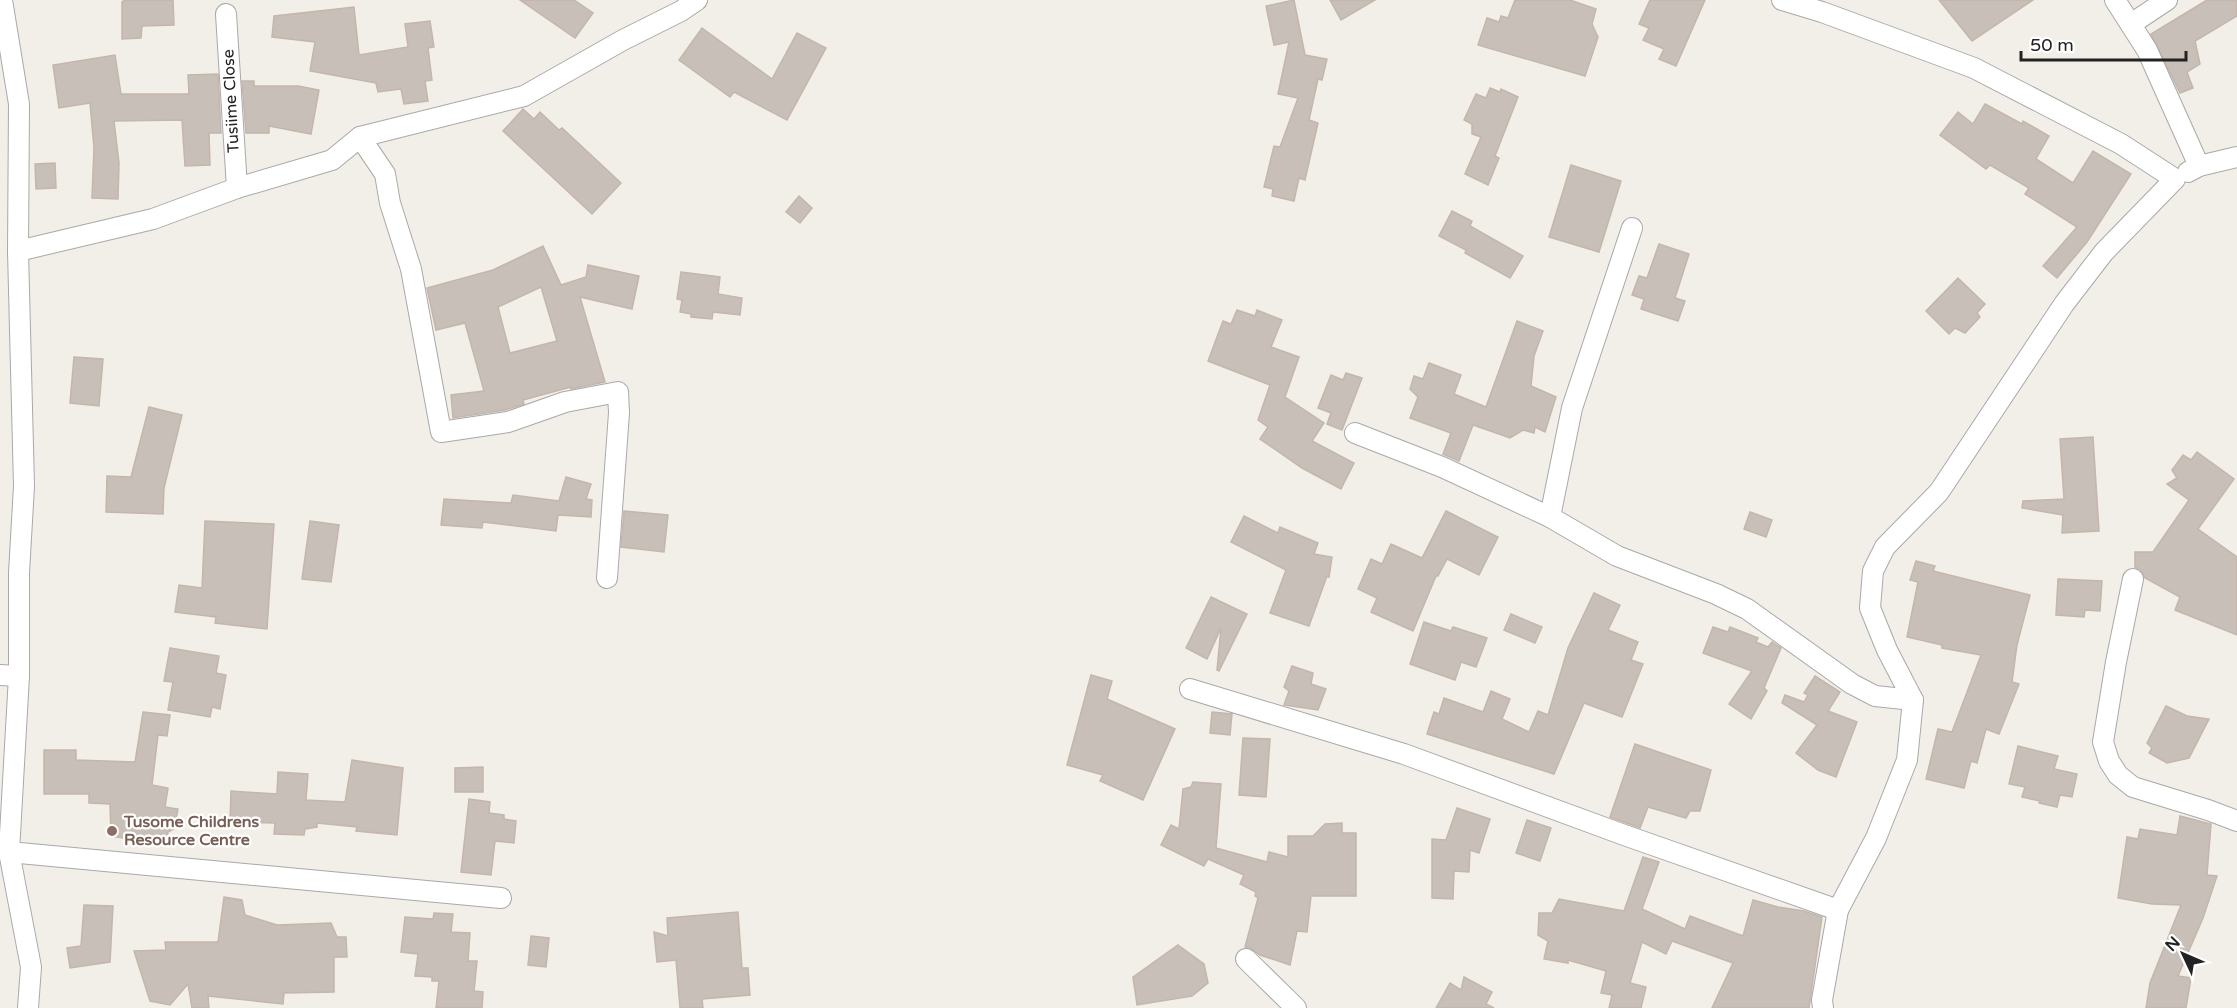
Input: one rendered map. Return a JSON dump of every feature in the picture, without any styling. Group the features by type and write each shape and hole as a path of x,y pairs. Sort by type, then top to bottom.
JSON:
{"street":[{"path":"2,0 19,104 18,251 24,486 10,675 9,852 31,968 28,1008"},
{"path":"18,251 153,219 237,188 332,160 360,137 524,96 623,40 681,11 697,0"},
{"path":"1782,0 1822,12 1974,68 2121,144 2175,178"},
{"path":"2115,0 2147,50 2199,166"},
{"path":"2131,24 2167,0"},
{"name":"Tusiime Close","path":"226,14 237,188"},
{"path":"360,137 385,174 390,203 411,268 441,432 508,422 565,402 618,392 619,413 607,578"},
{"path":"1823,1008 1822,1000 1838,910 1876,838 1907,760 1913,700 1887,650 1870,608 1873,571 1885,547 1939,492 2052,321 2104,252 2175,178 2199,166 2237,157"},
{"path":"1550,517 1572,408 1632,228"},
{"path":"1355,433 1442,467 1550,517 1617,556 1698,587 1747,609 1852,684 1875,696 1913,700"},
{"path":"2133,579 2103,742 2109,761 2118,775 2133,787 2237,821"},
{"path":"1191,689 1404,754 1838,910"},
{"path":"9,852 501,898"},
{"path":"1246,959 1296,1008"}],"building":[{"path":"125,0 173,0 174,25 142,26 141,38 122,39 122,2"},
{"path":"520,0 574,0 593,13 575,38"},
{"path":"1294,0 1305,55 1327,59 1322,80 1318,79 1309,120 1318,123 1305,180 1299,178 1294,201 1272,196 1273,189 1264,187 1274,146 1280,147 1298,98 1278,94 1289,42 1274,45 1266,6"},
{"path":"1330,0 1375,0 1341,20"},
{"path":"1515,0 1570,0 1596,9 1592,24 1598,37 1585,76 1478,45 1487,18 1499,22 1501,16 1508,18"},
{"path":"1650,0 1705,0 1676,66 1659,59 1664,49 1643,40 1649,28 1639,24"},
{"path":"1939,0 2033,0 1972,41"},
{"path":"2207,0 2237,0 2237,16 2195,41 2200,64 2187,72 2193,88 2180,93 2151,34"},
{"path":"354,7 359,55 408,47 405,24 430,21 434,47 428,48 432,80 425,81 428,101 404,104 401,89 378,92 376,83 310,71 315,42 272,37 274,16"},
{"path":"702,28 772,79 797,33 826,48 787,120 734,92 730,97 679,60"},
{"path":"115,55 121,94 189,94 188,75 218,74 221,133 209,133 210,165 185,166 182,120 114,121 119,163 118,199 92,198 94,148 90,103 59,108 53,65"},
{"path":"242,81 254,81 254,86 298,86 319,90 311,134 269,126 269,133 246,133"},
{"path":"1490,88 1500,92 1501,89 1518,97 1495,156 1499,158 1488,185 1465,174 1481,137 1472,134 1472,124 1464,120 1476,94 1486,98"},
{"path":"1985,104 2049,136 2036,159 2073,183 2093,151 2131,174 2087,242 2057,278 2043,266 2077,227 2025,194 2029,188 1990,165 1986,169 1940,135 1958,112 1973,124"},
{"path":"523,109 534,119 540,112 559,130 562,128 621,183 592,214 503,131"},
{"path":"55,163 56,188 36,189 35,164"},
{"path":"1571,165 1621,181 1599,252 1549,237"},
{"path":"799,196 812,208 800,223 786,212"},
{"path":"1452,211 1472,221 1470,226 1523,256 1510,278 1439,236"},
{"path":"1659,244 1689,254 1675,298 1685,301 1678,321 1641,309 1644,299 1632,295 1639,276 1647,278"},
{"path":"543,246 561,285 586,277 588,265 639,276 632,309 580,297 605,382 571,389 571,387 523,400 524,404 505,410 453,418 451,395 484,391 465,323 436,330 427,288 493,270","holes":["541,287 557,341 510,353 498,307"]},
{"path":"681,272 720,277 718,294 742,298 740,315 713,312 712,319 691,317 691,314 680,312 682,300 677,299"},
{"path":"1958,278 1985,304 1977,313 1980,317 1965,333 1955,328 1949,334 1926,311"},
{"path":"1237,310 1255,316 1257,310 1282,320 1271,347 1299,357 1285,397 1324,423 1312,441 1354,463 1341,489 1302,468 1260,439 1268,427 1258,420 1270,385 1208,361 1223,321 1231,324"},
{"path":"1517,321 1543,331 1534,356 1531,386 1556,397 1545,432 1535,427 1534,433 1523,430 1510,438 1473,425 1459,461 1443,454 1451,433 1410,418 1418,397 1410,389 1414,376 1423,379 1429,363 1461,375 1454,394 1486,407"},
{"path":"74,357 103,359 99,406 70,403"},
{"path":"1346,373 1362,378 1342,430 1327,424 1331,413 1318,408 1331,375 1343,380"},
{"path":"149,407 182,415 164,488 163,514 106,512 107,476 131,477"},
{"path":"2093,437 2099,531 2062,533 2063,515 2022,508 2023,501 2064,499 2060,439"},
{"path":"2197,452 2234,479 2198,529 2237,557 2237,635 2175,610 2180,597 2145,578 2141,570 2135,567 2135,552 2153,552 2189,500 2167,484 2177,478 2172,470 2183,455 2191,460"},
{"path":"566,477 591,484 586,499 592,500 591,517 558,515 556,531 483,522 482,528 441,525 444,499 511,503 513,495 559,501"},
{"path":"624,511 668,515 664,552 621,547"},
{"path":"1446,511 1498,537 1479,575 1447,559 1436,576 1413,631 1371,612 1377,598 1358,589 1371,559 1382,564 1391,544 1422,558"},
{"path":"1750,512 1772,520 1766,537 1744,529"},
{"path":"1244,516 1278,533 1280,527 1318,543 1314,554 1332,557 1329,577 1327,576 1309,626 1270,613 1286,570 1231,542"},
{"path":"205,521 274,524 267,629 215,623 216,617 175,612 179,585 202,588"},
{"path":"310,521 339,525 331,582 302,579"},
{"path":"1916,561 1935,566 1933,571 2030,595 2017,645 2012,682 2019,684 1999,734 1986,729 1977,763 1971,761 1964,788 1926,779 1938,729 1952,732 1981,655 1942,648 1942,645 1907,637 1918,582 1910,580"},
{"path":"2058,579 2102,581 2100,611 2085,610 2084,617 2056,615"},
{"path":"1594,593 1620,605 1608,630 1638,642 1631,660 1643,664 1622,717 1584,703 1554,774 1427,734 1434,712 1439,714 1444,698 1483,712 1491,691 1510,699 1502,719 1529,732 1538,711 1548,715 1568,648"},
{"path":"1211,597 1247,614 1219,671 1217,670 1221,628 1207,659 1186,648"},
{"path":"1511,614 1542,627 1535,643 1504,630"},
{"path":"1424,622 1451,631 1453,627 1487,638 1476,667 1461,662 1455,680 1410,664"},
{"path":"1713,627 1728,632 1730,627 1758,638 1756,642 1768,647 1772,642 1781,648 1764,688 1767,691 1751,719 1729,704 1752,671 1703,653"},
{"path":"170,648 219,656 216,673 226,675 220,709 212,707 210,717 168,710 173,682 164,681"},
{"path":"1292,666 1313,673 1311,684 1326,689 1318,710 1284,705 1289,691 1284,687"},
{"path":"1091,675 1112,681 1107,699 1175,729 1143,800 1100,781 1103,775 1067,765"},
{"path":"1815,676 1840,692 1828,711 1857,722 1836,777 1818,770 1796,753 1817,725 1782,703 1785,695 1804,702 1808,695 1804,693"},
{"path":"2166,706 2187,716 2209,719 2189,758 2167,763 2149,753 2152,748 2147,743"},
{"path":"143,712 170,715 167,736 158,735 152,785 168,788 165,807 178,809 174,829 168,832 166,845 111,836 110,804 89,803 89,794 44,794 44,750 76,750 76,760 135,762"},
{"path":"1212,712 1232,714 1230,735 1210,733"},
{"path":"1243,738 1270,739 1266,797 1239,795"},
{"path":"1635,744 1711,770 1700,811 1690,811 1686,818 1648,807 1640,828 1610,817"},
{"path":"2018,746 2058,756 2054,769 2077,774 2072,797 2060,795 2057,807 2022,797 2025,787 2009,784"},
{"path":"352,760 403,768 397,835 356,831 357,827 317,823 317,827 305,829 304,835 274,834 275,823 230,822 231,791 277,794 278,772 308,774 306,800 345,802"},
{"path":"483,767 483,792 455,792 455,768"},
{"path":"1193,782 1221,784 1216,848 1267,862 1269,852 1288,857 1288,836 1313,836 1325,824 1342,823 1342,833 1356,833 1356,896 1311,896 1307,932 1297,931 1290,965 1260,955 1245,947 1258,898 1255,896 1256,892 1240,884 1244,875 1208,859 1204,866 1161,845 1171,825 1179,829 1183,789 1191,787"},
{"path":"469,799 490,802 489,813 504,815 504,819 516,821 514,843 495,841 491,875 461,872"},
{"path":"1457,808 1490,819 1479,853 1470,850 1469,872 1454,871 1453,899 1432,898 1432,839 1446,840"},
{"path":"2180,816 2211,824 2207,875 2217,876 2203,918 2178,976 2191,978 2186,1008 2146,1008 2150,983 2181,905 2152,904 2118,898 2127,837 2138,839 2140,829 2177,835"},
{"path":"1527,820 1551,828 1540,861 1516,853"},
{"path":"1643,857 1659,862 1642,909 1685,929 1690,916 1743,936 1753,900 1822,917 1809,1008 1712,1008 1733,963 1672,941 1666,954 1642,942 1630,983 1646,987 1641,1008 1609,1008 1612,995 1601,993 1606,971 1568,960 1568,963 1544,959 1548,941 1538,935 1539,913 1552,913 1559,899 1624,911"},
{"path":"224,897 242,900 245,915 277,925 331,923 337,937 346,937 347,957 334,957 334,992 284,993 283,1004 208,996 209,1008 192,1008 188,984 170,1005 150,1001 134,951 166,950 165,942 218,942"},
{"path":"84,905 113,906 110,962 70,968 67,948 81,946"},
{"path":"738,912 742,968 748,968 750,995 702,999 703,1008 680,1008 676,960 657,962 654,932 668,936 667,918"},
{"path":"434,913 453,914 451,932 470,933 468,961 477,961 474,991 483,992 482,1008 436,1008 439,981 432,981 432,977 415,976 418,954 401,952 405,917 433,919"},
{"path":"531,936 549,938 546,967 528,965"},
{"path":"1178,945 1204,964 1208,983 1192,996 1137,1005 1133,977"},
{"path":"1464,977 1492,992 1486,1004 1494,1008 1436,1008 1450,983 1461,990"}],"place":[{"name":"Tusome Childrens Resource Centre","path":"112,831"}]}
